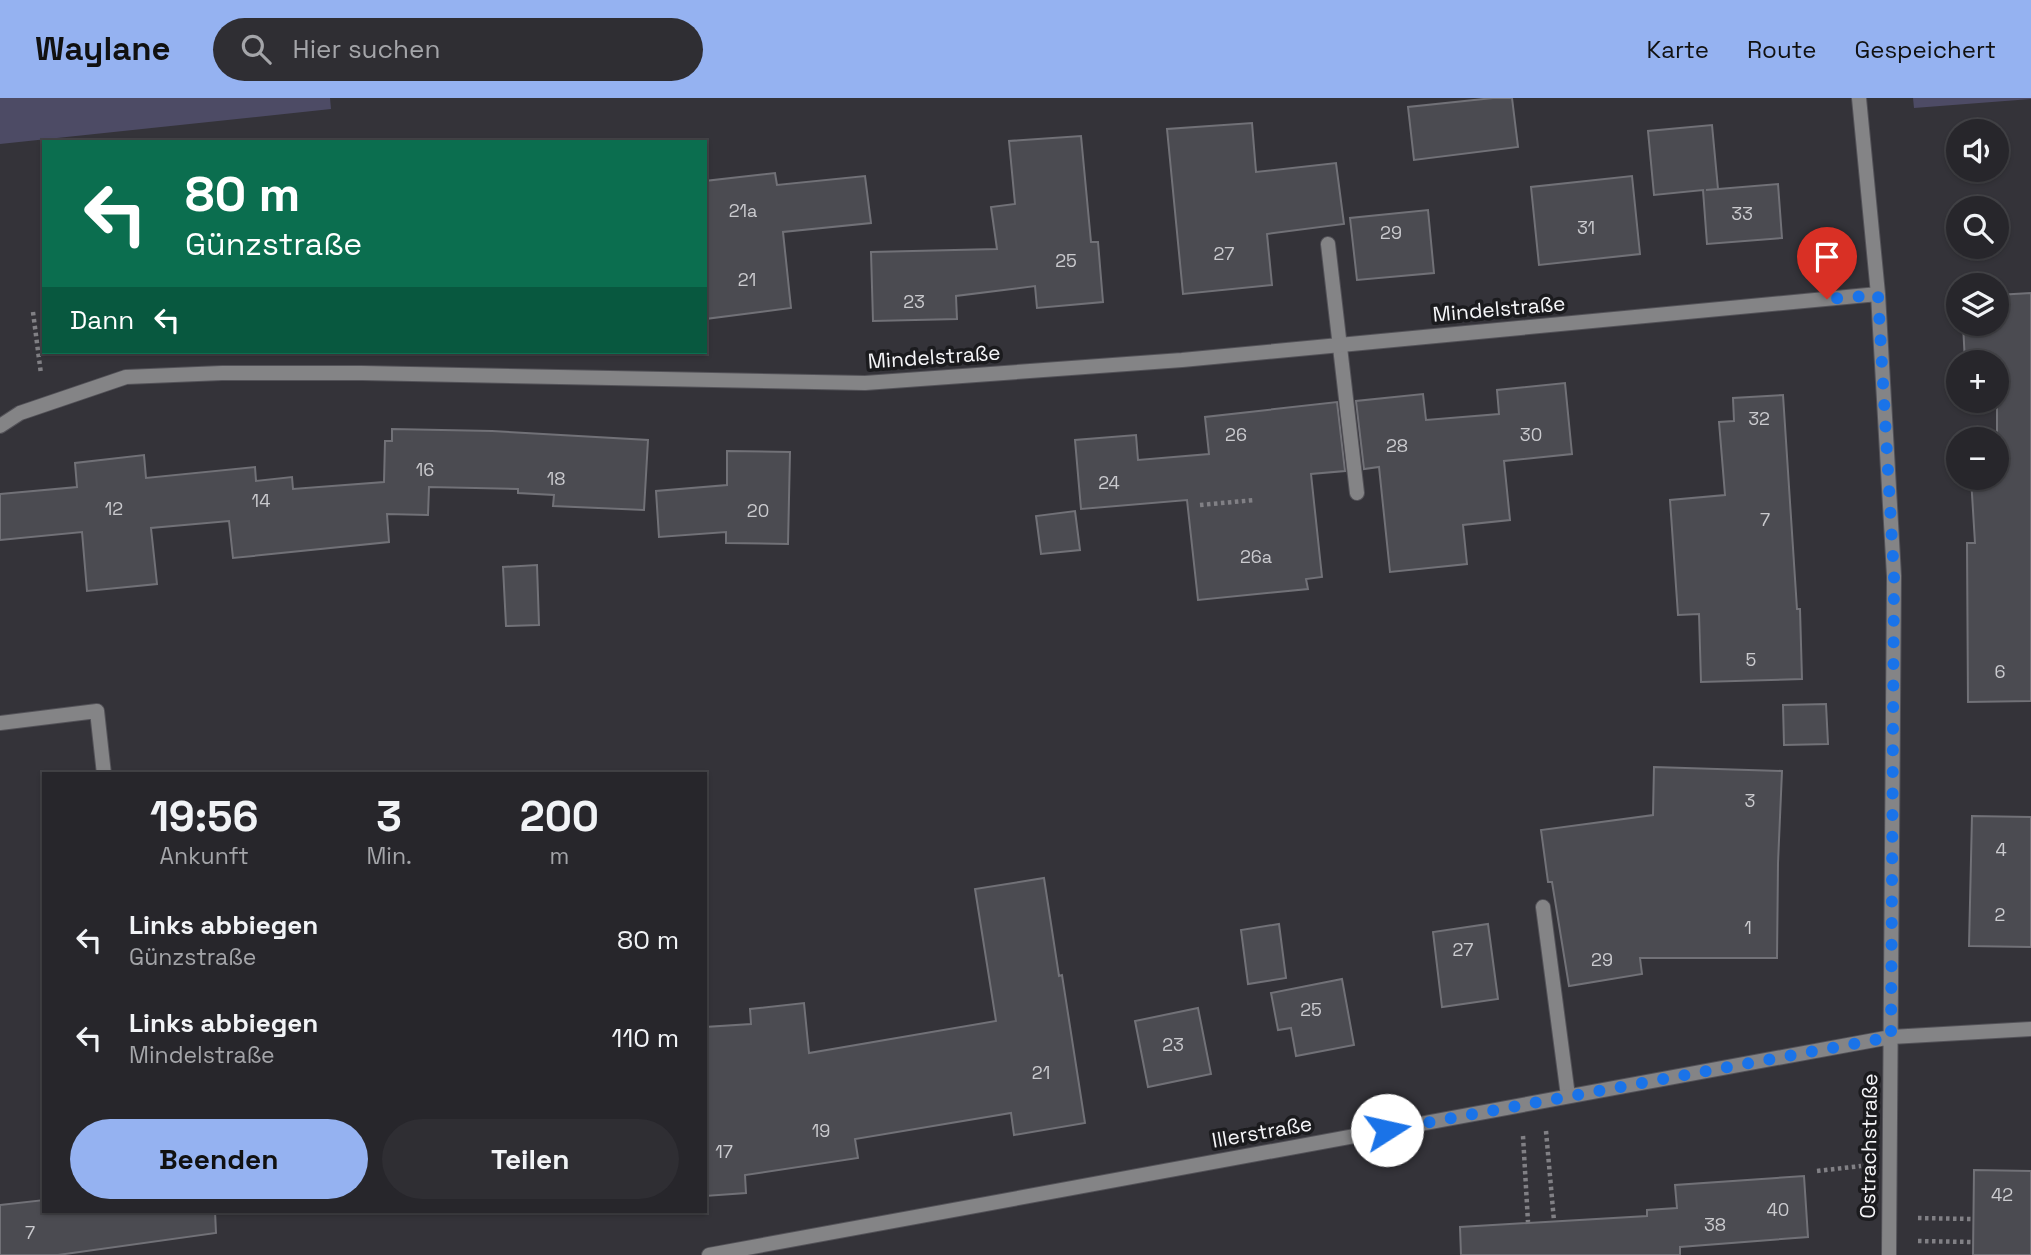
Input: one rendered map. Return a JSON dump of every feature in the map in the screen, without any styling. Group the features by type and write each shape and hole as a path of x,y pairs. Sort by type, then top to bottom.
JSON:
{"street":[{"name":"Ostrachstraße","path":"1859,98 1878,295 1894,576 1890,1248"},
{"path":"1328,244 1357,493"},
{"name":"Mindelstraße","path":"0,426 20,413 127,377 222,373 362,373 865,383 1182,360 1878,295"},
{"path":"0,723 97,711 104,772"},
{"path":"1543,907 1568,1096"},
{"name":"Illerstraße","path":"709,1255 1891,1037 2031,1029"}],"path":[{"path":"33,312 45,404"},
{"path":"1200,505 1255,500"},
{"path":"1544,1101 1554,1221"},
{"path":"1521,1105 1528,1222"},
{"path":"1817,1171 1890,1163"},
{"path":"1889,1217 1973,1219"},
{"path":"1890,1248 1973,1242"}],"shaded area":[{"path":"0,98 330,98 331,109 0,144"},
{"path":"1913,98 2031,98 2031,99 1914,108"}],"building":[{"path":"1512,98 1518,147 1414,160 1408,107"},
{"path":"1252,123 1256,172 1336,163 1344,224 1267,234 1272,285 1183,294 1167,129"},
{"path":"1712,125 1718,189 1778,184 1782,238 1707,244 1703,190 1654,195 1648,131"},
{"path":"1081,136 1091,242 1098,242 1103,302 1037,308 1035,286 956,296 957,319 873,321 871,252 997,249 991,207 1015,204 1009,141"},
{"path":"775,173 777,185 865,176 871,223 783,232 791,308 707,319 707,181"},
{"path":"1632,176 1640,254 1539,265 1531,187"},
{"path":"1428,210 1434,273 1357,280 1350,218"},
{"path":"2031,293 2031,701 1968,702 1967,543 1975,543 1972,490 2009,490 2009,427 1997,427 1997,413 2009,413 2009,350 1964,350 1964,336 2009,336 2009,294"},
{"path":"1565,383 1572,454 1504,461 1510,520 1463,525 1467,564 1390,572 1379,467 1364,469 1356,401 1423,394 1426,420 1499,414 1497,390"},
{"path":"1783,395 1797,609 1800,609 1802,679 1701,682 1699,614 1678,615 1670,500 1725,495 1719,422 1734,421 1733,398"},
{"path":"1337,402 1345,471 1311,474 1322,577 1306,579 1308,589 1198,600 1187,500 1081,509 1075,440 1136,435 1138,460 1209,454 1205,417"},
{"path":"392,429 492,431 648,440 644,510 553,506 554,495 518,493 518,489 429,487 428,515 387,514 389,542 233,558 229,521 151,528 157,584 87,591 82,532 0,540 0,494 77,487 75,463 144,455 146,478 255,467 256,481 292,477 293,489 384,482 385,441 392,441"},
{"path":"727,451 790,452 788,544 726,543 726,532 659,537 656,491 727,485"},
{"path":"1075,511 1080,550 1041,554 1036,516"},
{"path":"537,565 539,625 506,626 503,567"},
{"path":"1826,704 1828,744 1784,745 1783,705"},
{"path":"1654,767 1782,771 1777,958 1640,958 1642,974 1569,986 1552,882 1548,882 1541,830 1653,815"},
{"path":"1972,816 2031,817 2031,947 1969,946"},
{"path":"1044,878 1085,1123 1014,1135 1011,1113 855,1139 858,1158 745,1175 746,1193 707,1196 707,1027 751,1024 750,1009 804,1003 809,1053 996,1021 975,889"},
{"path":"1279,924 1286,978 1248,984 1241,930"},
{"path":"1488,924 1498,999 1442,1007 1433,932"},
{"path":"1342,979 1354,1045 1296,1056 1291,1028 1278,1030 1271,993"},
{"path":"1198,1008 1211,1074 1148,1087 1135,1021"},
{"path":"1974,1170 2031,1171 2031,1255 1973,1255"},
{"path":"1804,1176 1808,1237 1680,1247 1680,1255 1461,1255 1460,1227 1647,1216 1647,1210 1677,1208 1675,1185"},
{"path":"42,1200 42,1213 215,1213 216,1233 58,1255 0,1255 0,1205"}],"route":[{"path":"1387,1130 1891,1037 1894,576 1878,295 1827,299"}]}
